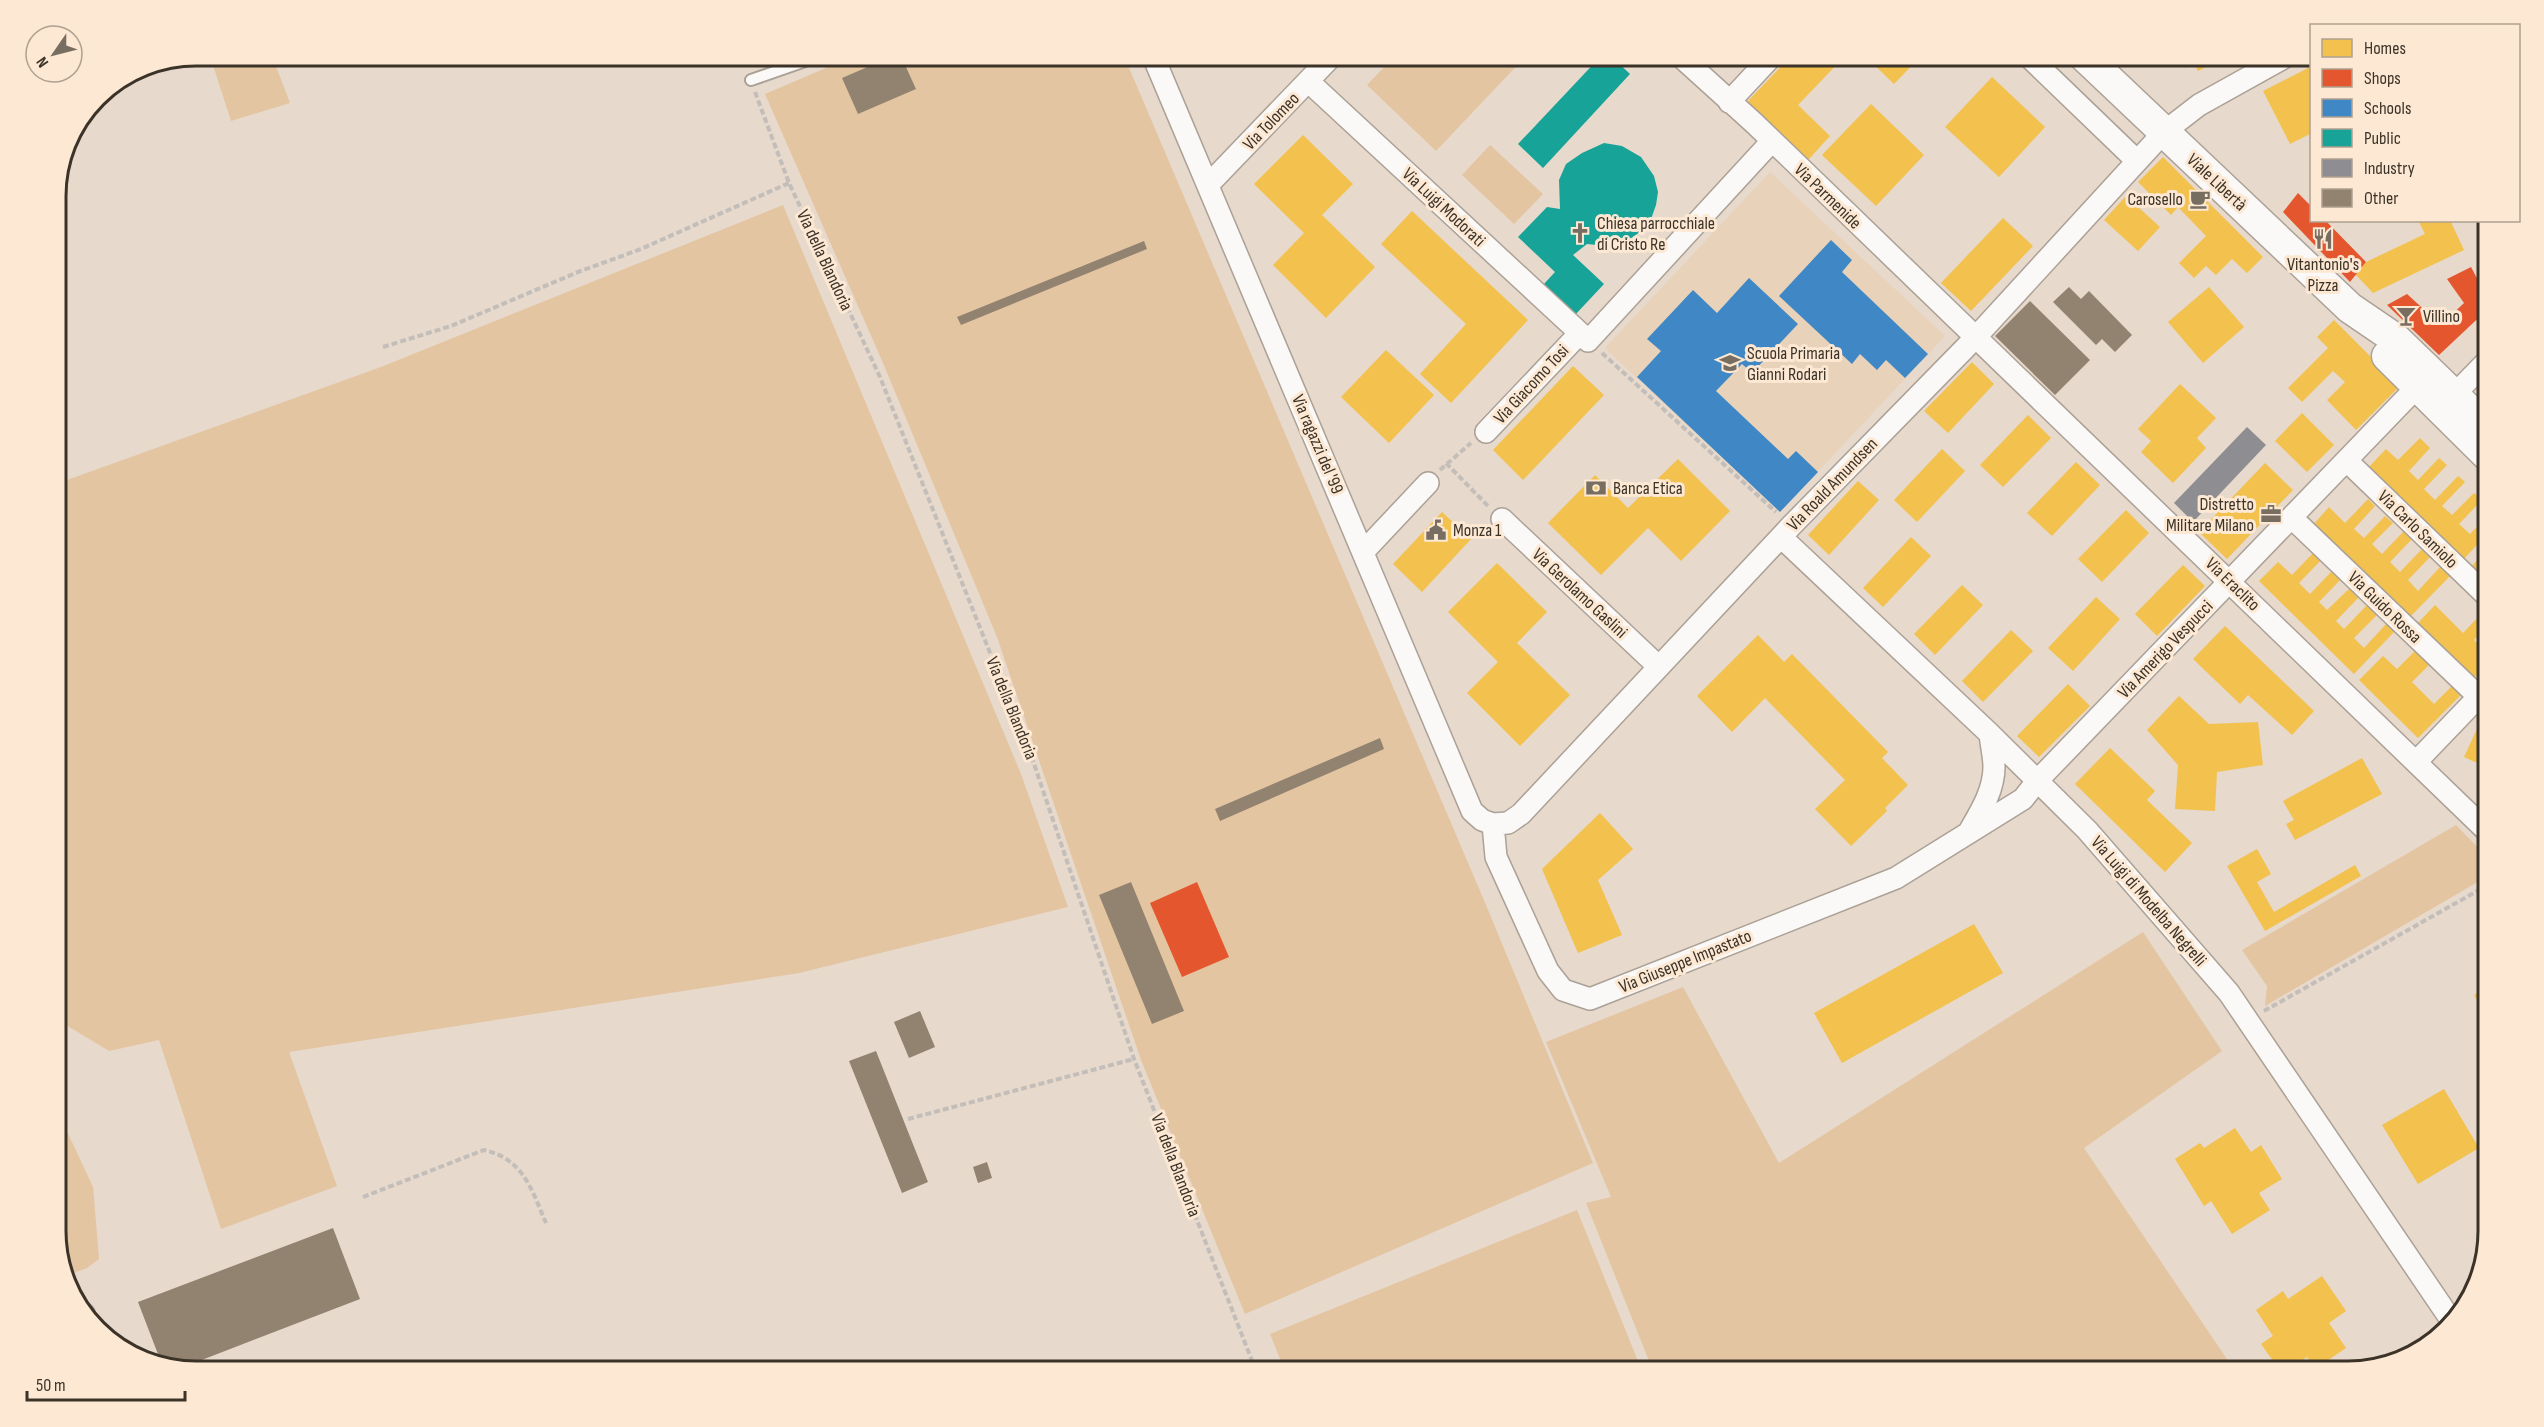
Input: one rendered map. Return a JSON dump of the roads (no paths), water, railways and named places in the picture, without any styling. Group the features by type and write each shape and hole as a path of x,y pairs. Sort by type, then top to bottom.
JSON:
{"main road":[{"name":"Viale Libertà","path":"2095,66 2350,308 2397,340 2478,418"},
{"name":"Viale Libertà","path":"2350,308 2376,344 2416,388 2478,447"}],"street":[{"name":"Via ragazzi del '99","path":"1157,66 1472,811 1482,820 1493,824"},
{"name":"Via Tolomeo","path":"1208,185 1323,66"},
{"name":"Via Parmenide","path":"1699,66 1729,102 1975,338"},
{"path":"1729,102 1763,66"},
{"path":"2038,66 2138,161"},
{"name":"Via Roald Amundsen","path":"1493,824 1508,823 1521,814 1786,531 1975,338 2164,132 2199,105 2269,66"},
{"name":"Via Luigi Modorati","path":"1309,82 1584,337"},
{"name":"Via Giacomo Tosi","path":"1486,432 1658,268 1772,141"},
{"name":"Via Eraclito","path":"1975,338 2230,581 2478,822"},
{"path":"2454,394 2478,370"},
{"name":"Via Amerigo Vespucci","path":"2038,780 2416,388"},
{"name":"Via Carlo Samiolo","path":"2347,461 2478,587"},
{"path":"1364,551 1428,483"},
{"name":"Via Guido Rossa","path":"2292,518 2478,687"},
{"name":"Via Gerolamo Gaslini","path":"1502,519 1659,668"},
{"name":"Via Luigi di Modelba Negrelli","path":"1786,531 2094,838 2229,993 2447,1314"},
{"path":"2416,762 2478,697"},
{"name":"Via Giuseppe Impastato","path":"1969,832 1983,807 1990,788 1994,768 1990,734"},
{"name":"Via Giuseppe Impastato","path":"1493,824 1496,857 1548,971 1563,990 1590,999 1896,878 2023,799 2038,780"}],"lane":[{"path":"751,80 791,66"}],"place":[{"name":"Carosello","path":"2200,199"},
{"name":"Chiesa parrocchiale di Cristo Re","path":"1580,233"},
{"name":"Vitantonio's Pizza","path":"2323,239"},
{"name":"Villino","path":"2406,316"},
{"name":"Scuola Primaria Gianni Rodari","path":"1730,363"},
{"name":"Banca Etica","path":"1596,488"},
{"name":"Distretto Militare Milano","path":"2271,514"},
{"name":"Monza 1","path":"1436,530"}]}
